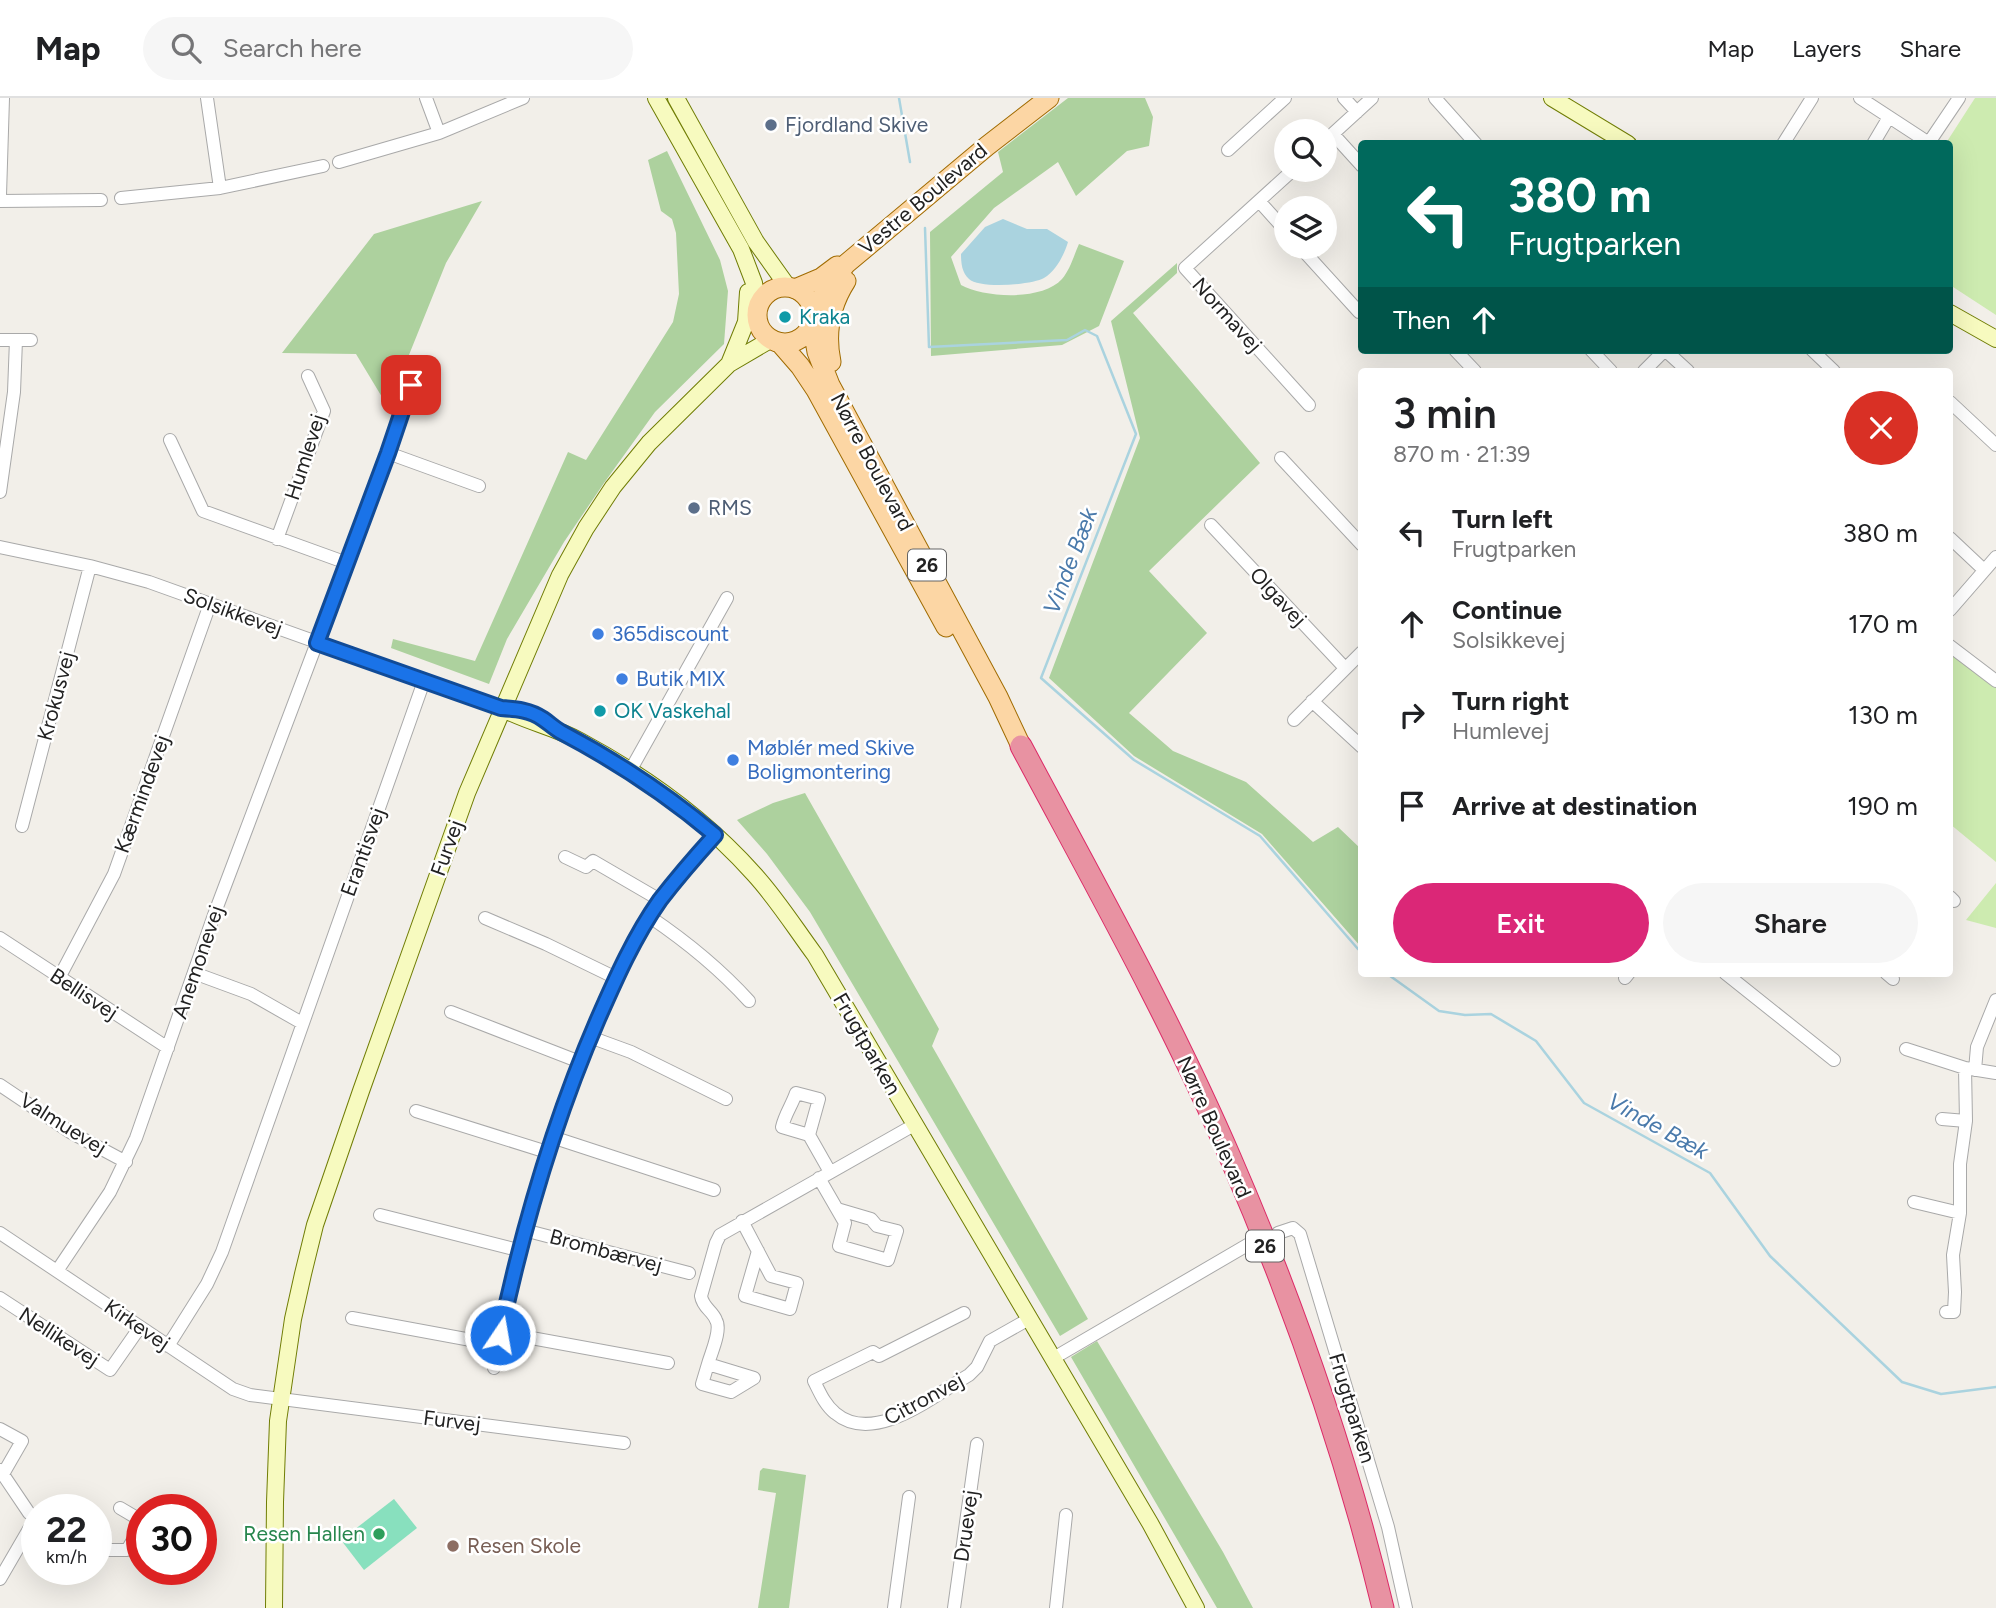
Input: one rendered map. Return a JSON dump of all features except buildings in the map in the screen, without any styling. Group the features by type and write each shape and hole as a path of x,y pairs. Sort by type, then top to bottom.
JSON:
{"highway":[{"name":"Nørre Boulevard","path":"1021,746 1152,992 1230,1156 1298,1330 1342,1461 1383,1608"}],"main road":[{"name":"Vestre Boulevard","path":"791,288 821,278 833,269 1029,98"},
{"name":"Vestre Boulevard","path":"812,319 828,286 846,264 1049,98"},
{"name":"26","path":"885,486 877,459 836,379 830,360 829,321 839,292 849,276 911,211"},
{"path":"757,312 761,300 773,289 791,288"},
{"name":"26","path":"757,312 763,334 775,341 788,343 803,337 812,319 808,299 791,288"},
{"name":"Nørre Boulevard","path":"812,319 822,369 998,697 1021,746"},
{"name":"Nørre Boulevard","path":"775,341 800,366 816,390 933,604 981,686 1021,746"}],"street":[{"path":"0,195 3,98"},
{"path":"207,98 220,188"},
{"path":"426,98 439,133"},
{"path":"339,162 439,133 523,98"},
{"path":"656,98 741,249 754,283 757,312"},
{"path":"676,98 756,242 791,288"},
{"path":"1227,150 1285,98"},
{"path":"1344,98 1357,112"},
{"path":"1337,131 1373,98"},
{"path":"1435,98 1472,140"},
{"path":"1552,98 1621,140"},
{"path":"1786,140 1812,98"},
{"path":"1860,98 1924,140"},
{"path":"1931,140 1959,98"},
{"path":"1875,140 1889,117"},
{"path":"1337,145 1358,163"},
{"path":"121,198 220,188 323,166"},
{"name":"Normavej","path":"1280,182 1185,268 1309,405"},
{"path":"0,201 102,200"},
{"path":"1259,201 1274,218"},
{"path":"733,361 748,310 748,289 741,249"},
{"path":"1311,259 1358,311"},
{"name":"Furvej","path":"733,361 757,312"},
{"path":"1953,315 1996,339"},
{"path":"0,340 30,340"},
{"path":"0,492 14,393 16,340"},
{"name":"Furvej","path":"274,1608 280,1399 293,1319 316,1225 467,793 560,575 613,487 649,443 733,361 775,341"},
{"path":"1459,354 1472,368"},
{"path":"1595,354 1608,368"},
{"path":"1647,368 1661,354"},
{"path":"1669,354 1685,368"},
{"path":"1816,354 1832,368"},
{"name":"Humlevej","path":"278,539 324,411 308,376"},
{"path":"317,643 411,385"},
{"path":"1953,405 1996,445"},
{"path":"170,440 203,511 347,563"},
{"path":"388,453 479,486"},
{"path":"1281,458 1358,541"},
{"name":"Olgavej","path":"1211,525 1345,668"},
{"path":"1953,541 1984,570"},
{"name":"Solsikkevej","path":"0,547 149,582 501,708"},
{"path":"1953,606 1996,557"},
{"name":"Krokusvej","path":"22,826 90,566"},
{"path":"630,771 727,598"},
{"name":"Kærmindevej","path":"59,978 114,874 211,604"},
{"name":"Anemonevej","path":"57,1271 110,1192 126,1162 214,915 317,643"},
{"path":"1953,648 1996,681"},
{"path":"1294,720 1358,656"},
{"name":"Erantisvej","path":"168,1346 207,1284 222,1252 424,681"},
{"path":"1312,701 1358,743"},
{"name":"Frugtparken","path":"501,708 536,724 558,730 630,771 675,801 715,835 754,874 780,906 815,956 1150,1523 1196,1608"},
{"name":"Brombærvej","path":"494,1368 518,1250 552,1137 590,1037 616,978 660,900 715,835"},
{"path":"565,858 586,867 593,861 660,900"},
{"path":"650,917 689,944 724,974 749,1001"},
{"path":"485,918 616,978"},
{"name":"Bellisvej","path":"0,939 168,1048"},
{"path":"194,973 251,994 302,1023"},
{"path":"1730,977 1834,1060"},
{"path":"1946,1312 1954,1312 1953,1255 1960,1213 1960,1164 1970,1069 1996,1000"},
{"path":"451,1012 580,1062"},
{"path":"590,1037 631,1052 726,1099"},
{"path":"1906,1049 1970,1069 1996,1073"},
{"name":"Valmuevej","path":"0,1085 70,1132 126,1162"},
{"path":"416,1111 547,1152"},
{"path":"1942,1119 1966,1121"},
{"path":"708,1364 718,1327 717,1320 702,1302 701,1296 716,1242 726,1230 914,1125"},
{"path":"809,1135 837,1209 845,1223 839,1246 888,1260 897,1231 877,1226 871,1219 837,1209"},
{"path":"552,1137 714,1190"},
{"path":"1914,1202 1960,1213"},
{"name":"Brombærvej","path":"380,1215 518,1250"},
{"path":"742,1221 758,1251 771,1276 797,1283 790,1309 745,1296 758,1251"},
{"name":"Frugtparken","path":"1278,1233 1293,1228 1300,1234 1388,1527 1406,1608"},
{"name":"Brombærvej","path":"524,1230 689,1273"},
{"name":"Kirkevej","path":"1,1235 233,1389 250,1395 280,1399"},
{"path":"1052,1359 1249,1244"},
{"name":"Nellikevej","path":"0,1298 110,1370 140,1327"},
{"name":"Citronvej","path":"964,1313 879,1356 873,1352 814,1381 826,1404 842,1419 853,1423 867,1426 891,1421 969,1376 977,1367 990,1340 1029,1319"},
{"path":"352,1318 499,1340 526,1337 668,1363"},
{"name":"Furvej","path":"280,1399 624,1443"},
{"path":"0,1429 22,1441 1,1472 21,1501"},
{"name":"Druevej","path":"954,1608 977,1444"},
{"path":"894,1608 909,1497"},
{"path":"120,1508 126,1512"},
{"path":"1056,1608 1066,1515"},
{"path":"0,1579 21,1543"}],"green space":[{"path":"1068,98 1145,98 1153,117 1149,146 1127,151 1076,196 1058,162 994,208 951,257 961,285 998,295 1028,294 1053,286 1070,267 1079,244 1124,261 1099,326 1062,345 931,356 930,232 1003,172 998,152"},
{"path":"1975,98 1996,98 1996,315 1953,287 1953,140 1948,140"},
{"path":"667,151 720,260 728,291 724,344 655,412 604,483 564,542 507,639 489,684 391,648 393,639 475,661 568,452 586,460 673,322 679,294 676,233 672,219 661,211 648,160"},
{"path":"482,201 446,263 388,407 356,354 282,353 374,234"},
{"path":"1177,263 1177,273 1133,313 1260,463 1149,571 1207,633 1129,713 1173,751 1246,782 1313,842 1338,827 1358,846 1358,944 1262,834 1134,756 1049,678 1140,438 1111,321"},
{"path":"1953,652 1996,686 1996,862 1953,826"},
{"path":"805,793 939,1029 932,1046 1088,1319 1060,1336 810,912 767,854 737,820 773,803"},
{"path":"1996,883 1996,928 1966,920"},
{"path":"1097,1341 1223,1552 1253,1608 1217,1608 1071,1357"},
{"path":"763,1468 806,1475 789,1608 758,1608 776,1493 758,1490 760,1471"},
{"name":"Resen Hallen","path":"394,1499 417,1528 364,1570 341,1540"}],"water":[{"path":"1003,219 1027,229 1047,229 1068,242 1059,262 1044,278 1029,283 1006,285 983,284 967,277 962,268 961,254 985,227"}],"waterway":[{"path":"899,98 910,162"},
{"name":"Vinde Bæk","path":"925,228 929,347 1067,340 1085,330 1097,336 1136,434 1041,678 1134,760 1260,836 1358,949"},
{"name":"Vinde Bæk","path":"1392,977 1439,1011 1465,1015 1491,1014 1536,1041 1584,1103 1710,1173 1770,1256 1902,1382 1941,1394 1996,1387"}],"place":[{"name":"Fjordland Skive","path":"771,125"},
{"name":"Kraka","path":"785,317"},
{"name":"RMS","path":"694,508"},
{"name":"365discount","path":"598,634"},
{"name":"Butik MIX","path":"622,679"},
{"name":"OK Vaskehal","path":"600,711"},
{"name":"Møblér med Skive Boligmontering","path":"733,760"},
{"name":"Resen Hallen","path":"379,1534"},
{"name":"Resen Skole","path":"453,1546"}],"route":[{"path":"411,385 317,643 501,708 523,710 540,717 675,801 715,835 660,900 616,978 590,1037 552,1137 531,1204 500,1335"}]}
